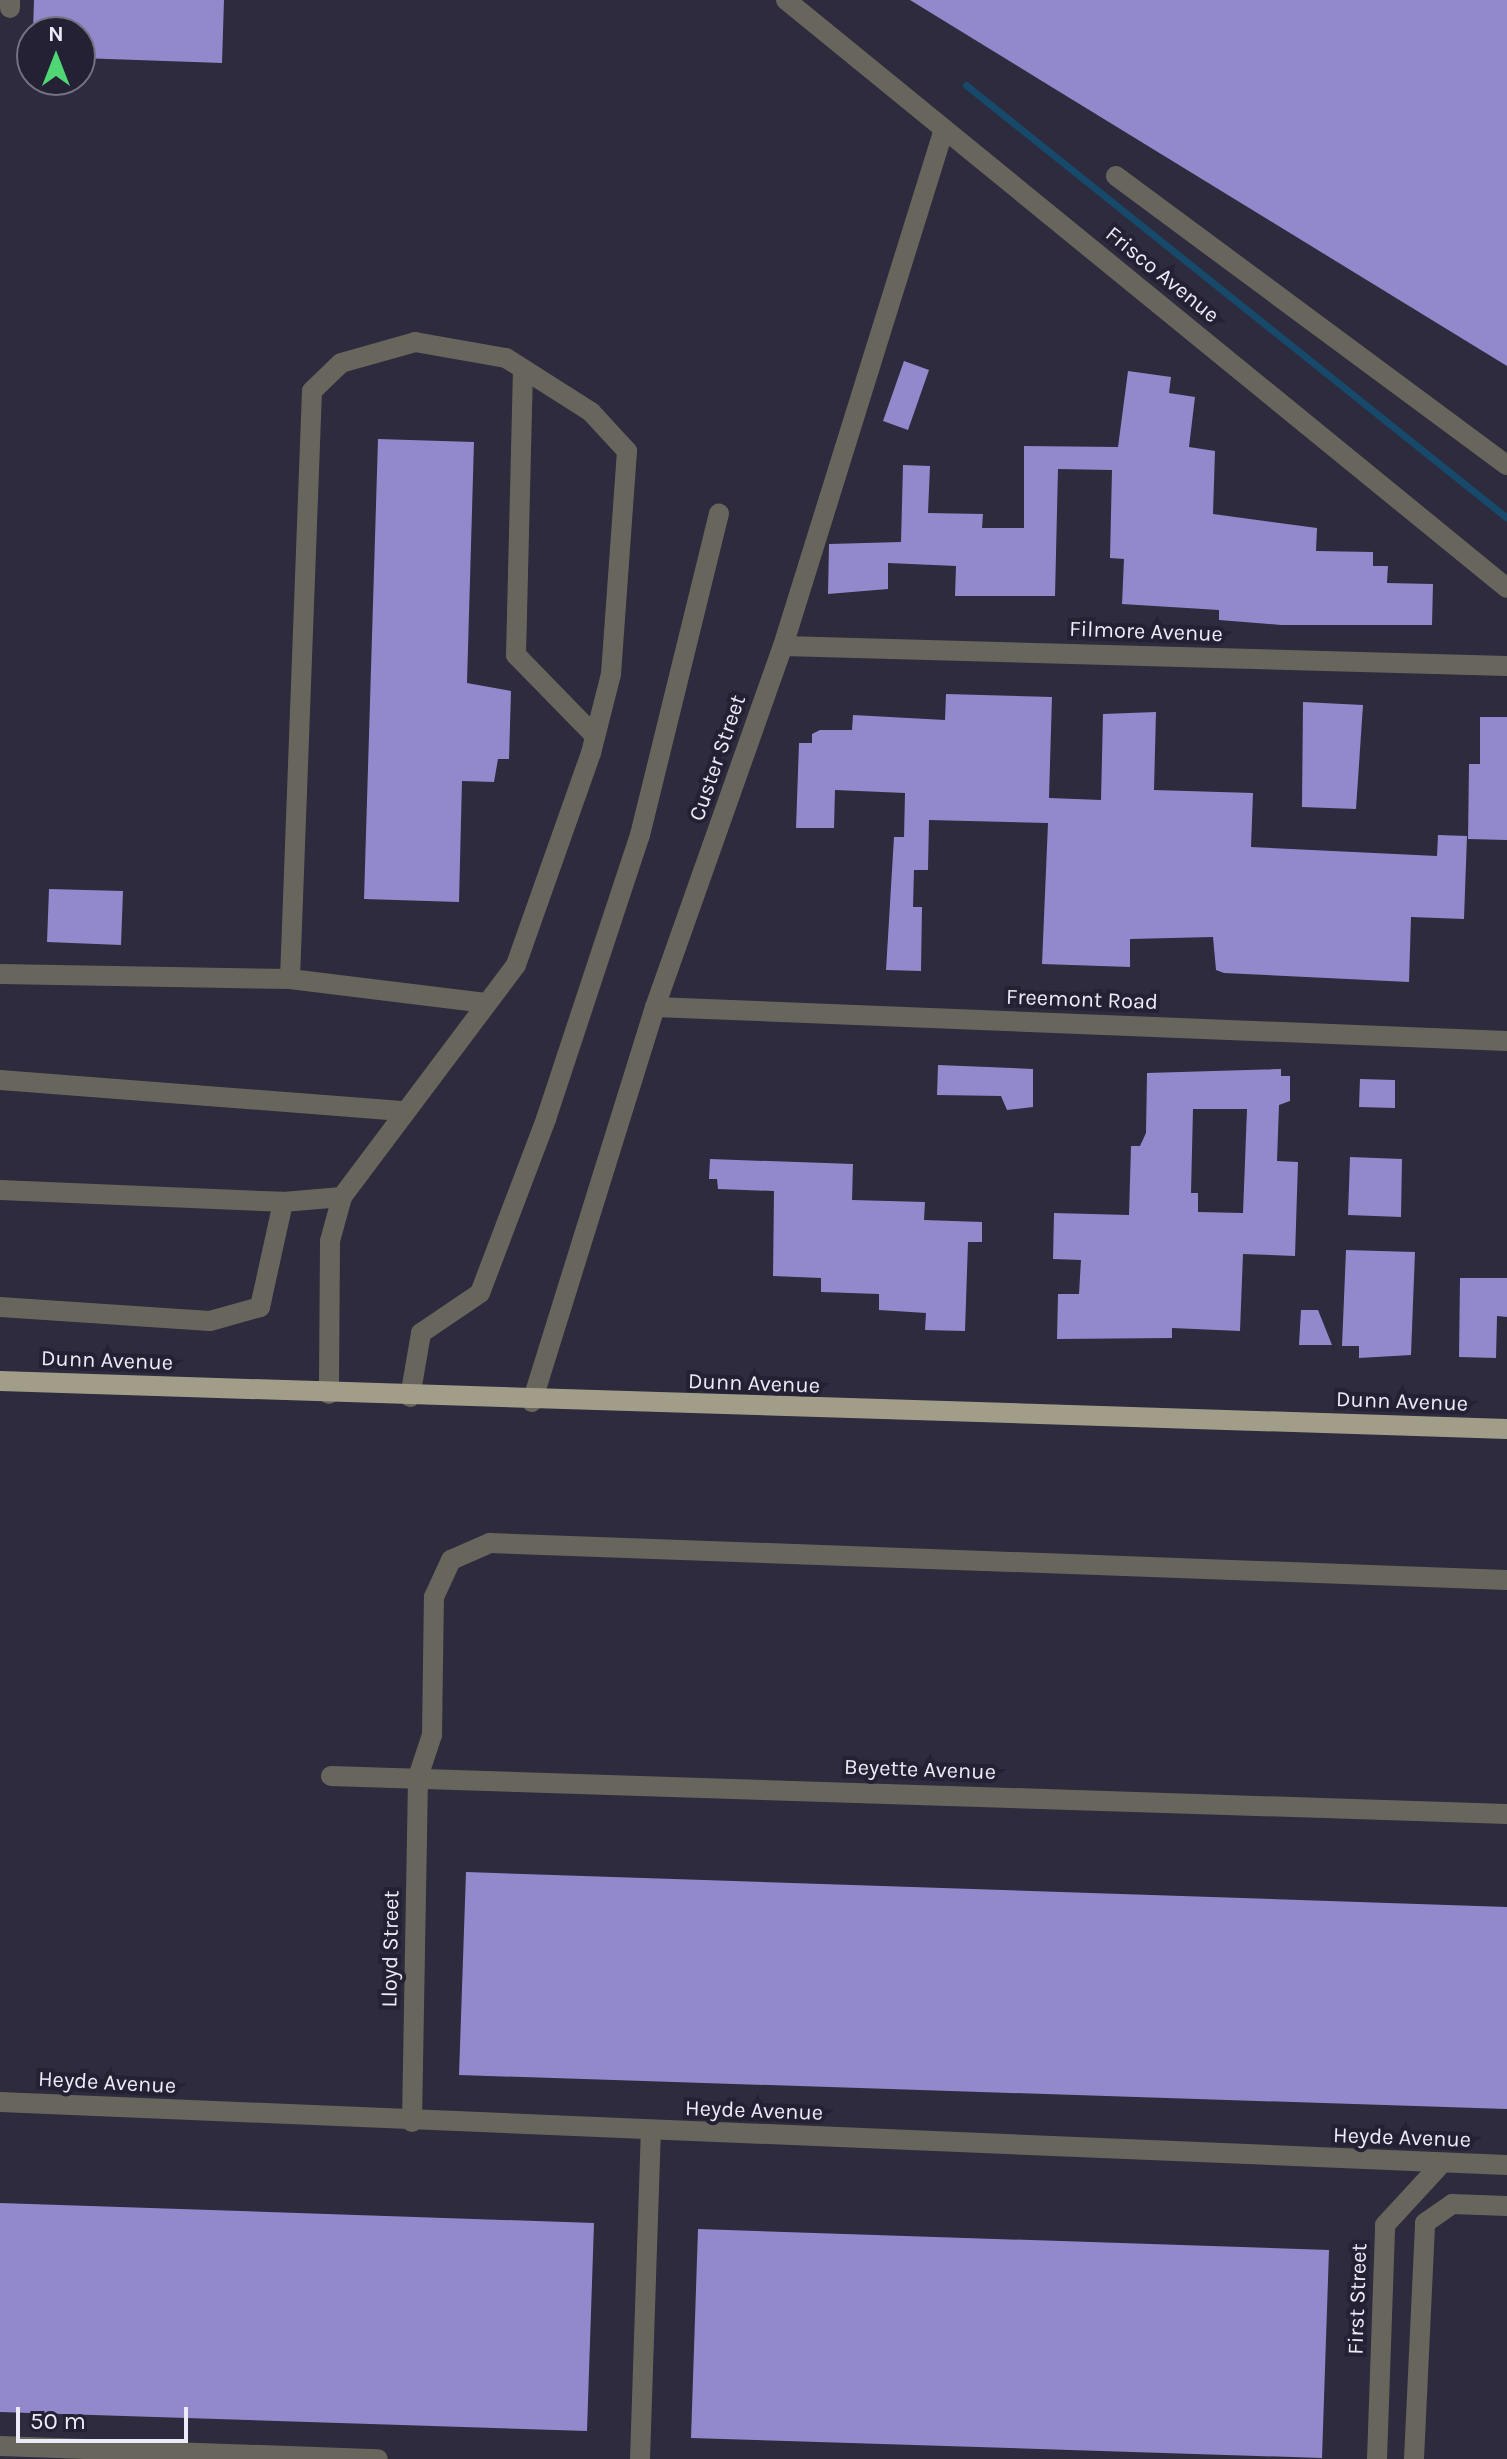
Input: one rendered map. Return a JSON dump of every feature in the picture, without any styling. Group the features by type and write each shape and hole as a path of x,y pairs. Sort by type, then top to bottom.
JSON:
{"main road":[{"name":"Dunn Avenue","path":"0,1381 532,1402 1507,1429"}],"street":[{"name":"Frisco Avenue","path":"786,0 1507,588"},
{"name":"Custer Street","path":"532,1402 655,1007 783,646 944,129"},
{"path":"1116,176 1507,465"},
{"path":"290,979 312,391 341,363 415,342 506,358 591,412 627,451 611,674 595,736 525,945 486,1003 402,1111 342,1197 330,1241 329,1394"},
{"path":"523,369 516,655 595,736"},
{"path":"410,1397 421,1333 480,1293 546,1119 640,835 719,514"},
{"name":"Filmore Avenue","path":"783,646 1507,666"},
{"path":"0,974 290,979 486,1003"},
{"name":"Freemont Road","path":"655,1007 1507,1041"},
{"path":"0,1080 402,1111"},
{"path":"0,1190 283,1202 342,1197"},
{"path":"0,1307 210,1321 260,1307 283,1202"},
{"name":"Lloyd Street","path":"412,2122 418,1777 432,1735 434,1597 451,1560 490,1543 1507,1580"},
{"name":"Beyette Avenue","path":"331,1776 1507,1814"},
{"name":"Heyde Avenue","path":"0,2102 412,2122 1507,2165"},
{"path":"640,2459 651,2131"},
{"name":"First Street","path":"1377,2459 1385,2225 1442,2163"},
{"path":"1414,2459 1425,2223 1452,2204 1507,2206"},
{"path":"0,2446 378,2459"}],"building":[{"path":"34,0 224,0 222,63 96,59 96,16 34,16"},
{"path":"910,0 1507,0 1507,366 1037,78"},
{"path":"904,361 929,370 908,430 883,421"},
{"path":"1128,371 1171,377 1169,393 1195,397 1189,447 1215,451 1213,514 1317,528 1316,551 1373,552 1373,566 1388,566 1387,583 1433,584 1432,625 1281,625 1219,620 1219,610 1122,604 1124,559 1110,558 1112,470 1058,469 1055,596 955,596 956,566 888,563 888,589 828,594 829,544 901,542 903,465 930,466 928,513 983,514 982,528 1024,528 1024,446 1118,447"},
{"path":"378,439 474,442 467,683 511,691 509,759 498,759 494,782 462,781 459,902 364,899"},
{"path":"946,694 1052,697 1049,798 1101,800 1103,714 1156,712 1154,790 1253,793 1251,847 1437,856 1438,835 1467,836 1464,919 1411,917 1409,982 1224,973 1216,970 1213,937 1130,939 1130,967 1042,964 1048,823 929,820 928,870 914,870 913,907 922,907 921,971 886,970 894,837 904,837 905,793 835,790 834,828 796,828 799,743 812,743 812,734 820,730 852,730 853,715 945,720"},
{"path":"1303,702 1363,705 1356,809 1302,807"},
{"path":"1480,717 1507,717 1507,840 1468,839 1469,764 1480,764"},
{"path":"49,889 123,891 121,945 47,942"},
{"path":"938,1065 1033,1069 1033,1107 1007,1110 1001,1096 937,1095"},
{"path":"1281,1069 1281,1076 1290,1076 1290,1101 1279,1105 1277,1161 1298,1162 1295,1256 1243,1254 1240,1331 1172,1328 1172,1338 1057,1339 1058,1294 1079,1294 1081,1260 1053,1259 1054,1213 1129,1215 1131,1146 1140,1146 1146,1133 1147,1073","holes":["1193,1109 1247,1109 1243,1213 1198,1212 1198,1193 1191,1193"]},
{"path":"1360,1079 1395,1080 1395,1108 1359,1107"},
{"path":"1350,1157 1402,1159 1401,1217 1348,1215"},
{"path":"710,1159 853,1164 852,1200 925,1202 924,1220 982,1222 982,1242 968,1242 965,1331 925,1330 926,1313 879,1310 879,1294 821,1292 821,1278 773,1276 774,1191 718,1189 717,1179 709,1179"},
{"path":"1346,1250 1415,1252 1411,1355 1359,1358 1359,1346 1342,1346"},
{"path":"1460,1278 1507,1278 1507,1317 1497,1316 1496,1358 1459,1357"},
{"path":"1301,1310 1318,1310 1332,1345 1299,1345"},
{"path":"466,1872 1507,1907 1507,2109 459,2075"},
{"path":"0,2203 594,2223 587,2431 0,2412"},
{"path":"698,2229 1329,2250 1322,2458 691,2438"}],"waterway":[{"path":"966,85 1507,518"}]}
